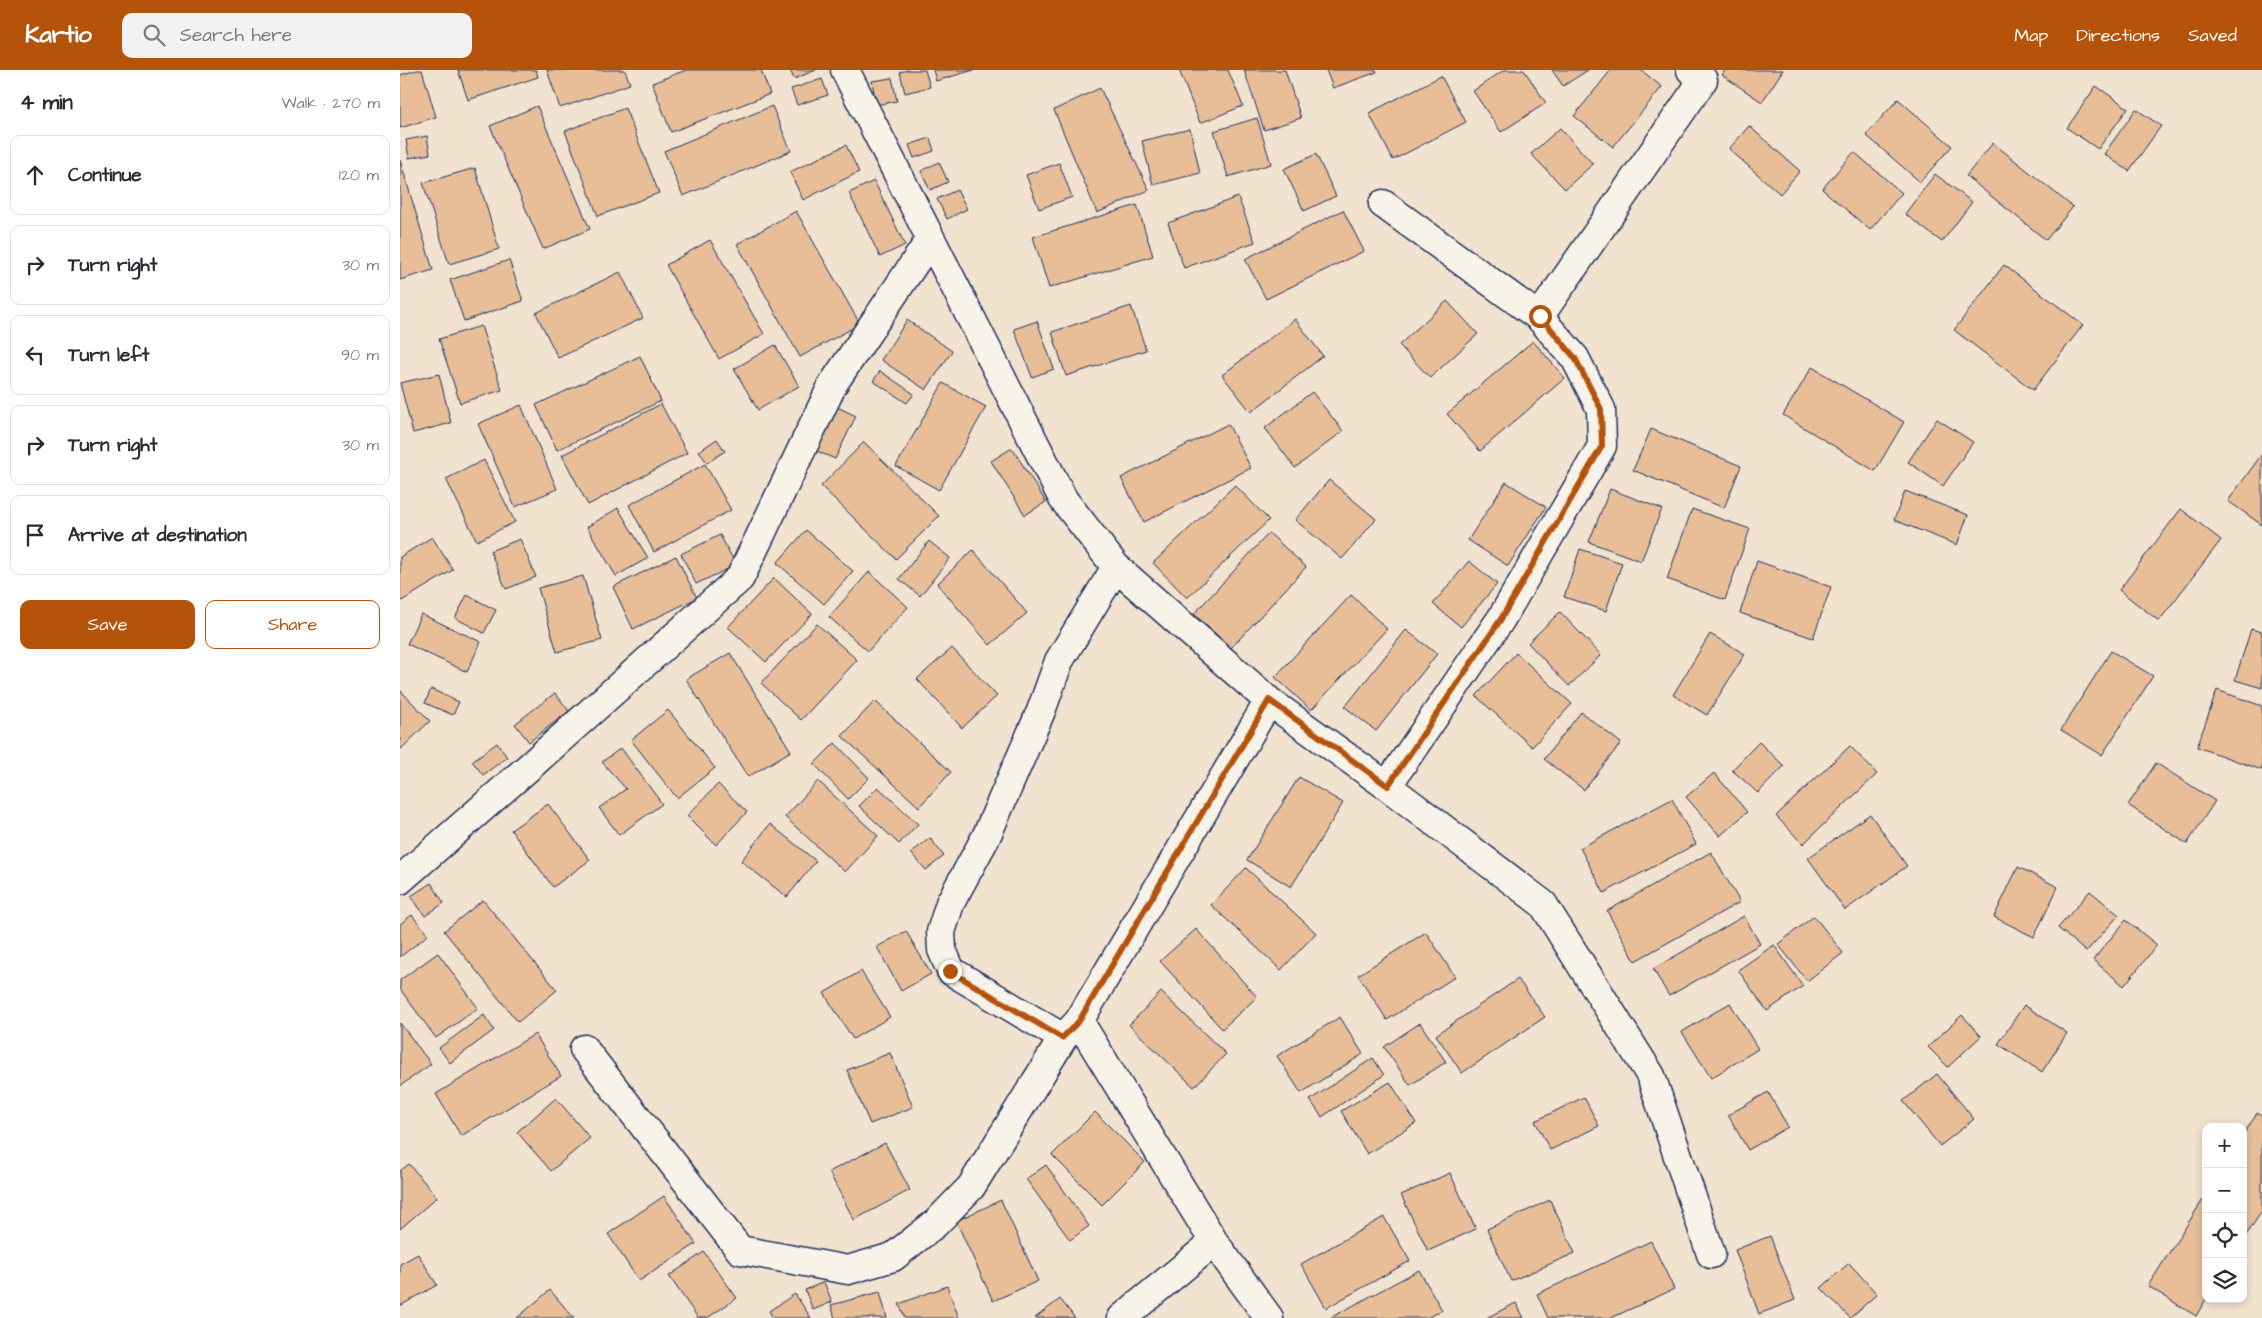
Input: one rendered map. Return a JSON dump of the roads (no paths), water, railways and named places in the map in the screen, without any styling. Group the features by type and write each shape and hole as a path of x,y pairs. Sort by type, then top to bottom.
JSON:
{"street":[{"path":"845,70 1063,499 1116,567 1269,700 1388,786 1543,904 1651,1076 1711,1254"},
{"path":"1540,316 1703,80 1691,70"},
{"path":"1383,204 1540,316 1575,358 1601,409 1602,446 1501,619 1388,786"},
{"path":"400,880 529,768 740,578 833,384 930,240"},
{"path":"1116,567 1059,661 1041,711 990,828 950,903 941,932 942,950 950,971 1071,1029 1214,1242 1269,1318"},
{"path":"584,1049 740,1250 848,1270 893,1257 936,1223 971,1187 1071,1029 1269,700"},
{"path":"1122,1318 1214,1242"}]}
